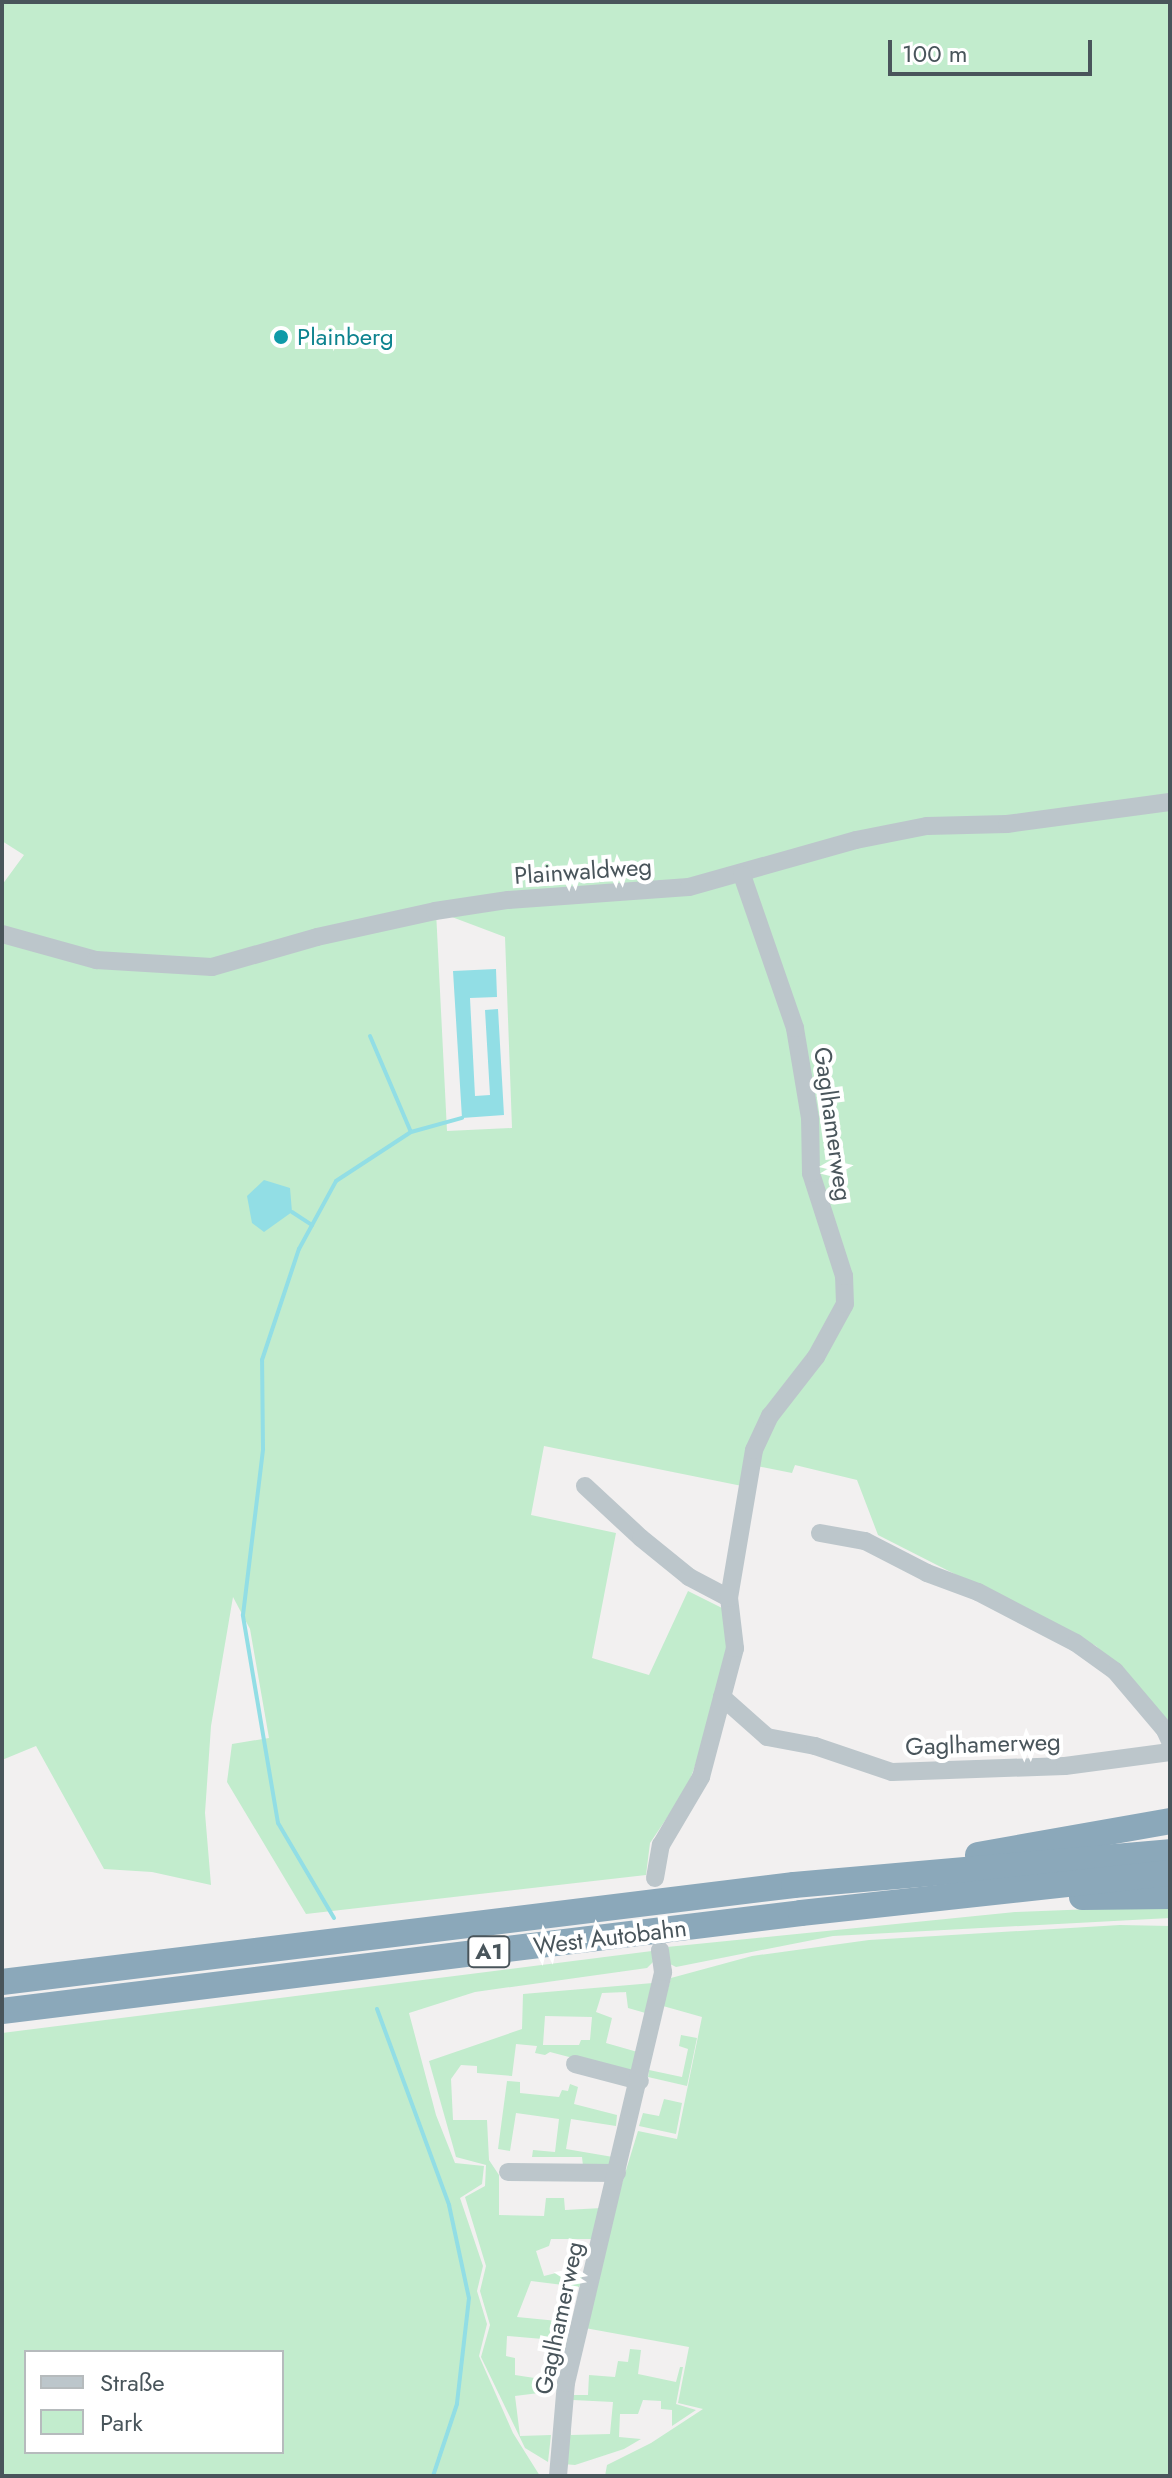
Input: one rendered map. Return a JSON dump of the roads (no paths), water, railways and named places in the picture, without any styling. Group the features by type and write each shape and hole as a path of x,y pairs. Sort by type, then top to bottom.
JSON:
{"highway":[{"path":"921,1872 993,1851 1170,1821"},
{"name":"West Autobahn","path":"2,1982 921,1872 1170,1852"},
{"name":"West Autobahn","path":"2,2011 1170,1873"},
{"path":"1011,1891 1075,1897 1170,1896"}],"street":[{"name":"Plainwaldweg","path":"2,934 96,960 212,967 317,937 435,911 508,900 689,887 742,875 856,840 927,826 1007,824 1170,802"},
{"name":"Gaglhamerweg","path":"655,1878 661,1845 701,1777 735,1648 729,1598 754,1450 770,1416 816,1357 845,1304 844,1276 811,1173 810,1118 795,1028 742,875"},
{"path":"585,1486 689,1577 729,1598"},
{"path":"820,1533 865,1541 927,1573 978,1592 1076,1643 1115,1671 1165,1730 1170,1741"},
{"name":"Gaglhamerweg","path":"722,1697 767,1737 815,1746 892,1772 1065,1766 1170,1752"},
{"name":"Gaglhamerweg","path":"558,2476 564,2394 640,2081 663,1972 660,1950"},
{"path":"575,2064 640,2081"},
{"path":"508,2172 617,2173"}],"water":[{"path":"496,969 497,997 470,998 475,1096 490,1095 485,1010 498,1009 504,1115 462,1118 453,971"},
{"path":"264,1180 290,1188 292,1212 264,1232 252,1223 247,1196"}],"waterway":[{"path":"370,1036 411,1132"},
{"path":"334,1918 278,1823 243,1615 263,1449 262,1360 299,1249 336,1181 411,1132 462,1118"},
{"path":"292,1212 312,1225"},
{"path":"377,2009 449,2205 469,2298 457,2404 433,2476"}],"place":[{"name":"Plainberg","path":"281,337"}]}
